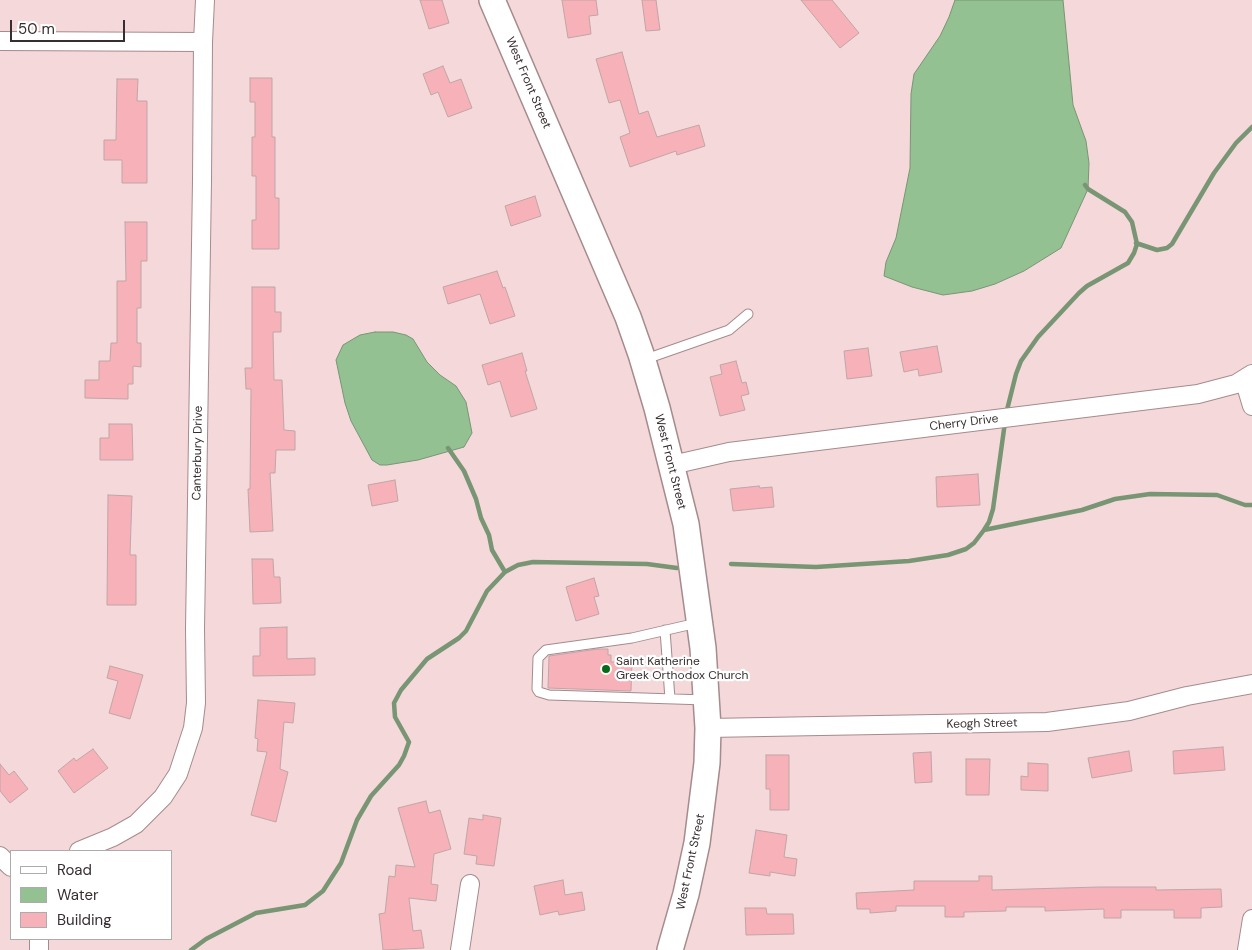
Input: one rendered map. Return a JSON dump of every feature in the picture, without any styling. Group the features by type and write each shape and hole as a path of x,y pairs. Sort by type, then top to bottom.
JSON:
{"street":[{"name":"Canterbury Drive","path":"81,850 113,837 136,824 163,797 178,774 193,728 196,703 195,629 202,181 202,42 205,0"},
{"name":"West Front Street","path":"492,0 608,268 643,360 686,524 700,623 708,728 704,797 697,843 686,894 670,950"},
{"path":"0,41 202,42"},
{"path":"1248,376 1252,406"},
{"name":"Cherry Drive","path":"672,465 729,452 1198,394 1236,384 1248,376"},
{"name":"Keogh Street","path":"708,728 1047,722 1129,711 1187,696 1252,684"},
{"path":"0,855 10,866"},
{"path":"460,950 470,884"},
{"path":"1247,950 1252,919"}],"lane":[{"path":"643,360 730,330 748,314"},
{"path":"700,623 584,646 546,650 541,653 537,663 537,689 549,695 707,700"},
{"path":"665,630 670,699"}],"water":[{"path":"955,0 1063,0 1073,105 1086,141 1089,163 1088,189 1061,248 1024,271 995,284 972,291 943,295 912,287 884,276 886,262 896,238 910,168 911,94 914,74 940,36"},
{"path":"375,332 393,332 413,339 427,362 440,375 456,386 466,402 472,433 464,447 418,460 387,465 380,465 372,460 351,421 345,403 336,360 343,345 360,335"}],"building":[{"path":"420,0 442,0 449,23 429,29"},
{"path":"562,0 596,0 598,15 589,16 591,34 568,38"},
{"path":"642,0 656,0 660,30 646,31"},
{"path":"801,0 832,0 859,33 840,48"},
{"path":"622,52 639,114 648,111 657,137 699,125 705,146 677,155 676,151 630,167 620,137 630,133 620,100 609,103 596,59"},
{"path":"443,66 450,83 461,79 472,108 448,117 438,92 431,95 423,74"},
{"path":"250,78 272,78 272,137 275,137 275,198 279,198 279,249 252,249 252,220 256,220 256,176 252,176 252,137 255,137 255,102 250,102"},
{"path":"117,79 138,79 137,101 147,101 147,183 122,183 122,160 104,160 104,140 116,140"},
{"path":"535,196 541,216 511,226 505,206"},
{"path":"125,222 147,222 147,261 141,261 141,308 137,308 137,343 141,343 141,367 133,366 133,384 128,384 128,399 85,398 85,380 99,380 99,361 110,361 111,343 117,343 117,281 126,281"},
{"path":"497,271 515,316 490,324 480,294 448,304 443,287"},
{"path":"252,287 275,287 275,312 281,312 281,332 273,332 274,380 282,380 284,430 295,431 295,450 276,450 275,473 270,473 273,531 250,532 248,489 250,489 251,389 246,389 245,368 252,368"},
{"path":"937,346 942,372 919,376 918,369 904,372 900,352"},
{"path":"868,348 872,376 847,379 844,351"},
{"path":"522,353 527,371 525,371 537,409 511,417 500,381 488,385 482,365"},
{"path":"736,361 742,383 746,382 749,394 741,396 745,410 720,416 710,377 722,374 720,365"},
{"path":"109,424 132,424 133,460 100,460 100,438 109,438"},
{"path":"978,474 980,505 937,507 936,477"},
{"path":"395,480 398,501 372,506 368,485"},
{"path":"759,486 760,488 772,487 774,507 733,511 730,489"},
{"path":"108,495 132,496 130,555 136,555 136,605 107,605"},
{"path":"252,559 273,559 274,577 280,577 281,603 253,604"},
{"path":"594,578 599,596 594,597 599,614 576,621 566,587"},
{"path":"287,627 287,659 315,658 315,675 253,676 253,656 260,656 260,628"},
{"name":"Saint Katherine Greek Orthodox Church","path":"608,649 608,655 611,655 611,662 632,662 631,691 548,688 549,656"},
{"path":"110,666 143,675 130,719 109,713 118,681 107,678"},
{"path":"258,700 295,703 293,723 284,722 280,769 288,772 276,822 251,815 267,752 257,751 258,739 255,738"},
{"path":"1223,747 1225,770 1174,774 1173,751"},
{"path":"93,749 108,768 74,793 58,771 74,758 76,761"},
{"path":"1129,751 1132,771 1092,778 1088,758"},
{"path":"931,752 932,782 915,783 913,753"},
{"path":"766,755 789,755 789,810 770,810 770,789 766,789"},
{"path":"966,759 990,759 989,795 966,795"},
{"path":"1028,763 1048,764 1048,791 1021,790 1021,776 1028,777"},
{"path":"0,764 9,775 14,771 28,789 10,803 0,791"},
{"path":"426,801 429,813 440,810 451,849 434,854 431,884 438,885 436,901 409,898 413,931 421,930 424,948 383,950 379,914 385,913 389,876 395,877 396,865 415,867 398,808"},
{"path":"483,815 501,818 494,866 476,864 477,856 464,854 469,818 483,820"},
{"path":"756,830 787,835 784,857 797,859 795,876 770,872 770,876 749,873"},
{"path":"979,876 992,876 992,890 1099,887 1156,887 1156,890 1221,889 1222,907 1201,908 1201,918 1174,918 1174,910 1121,910 1121,918 1104,918 1104,909 1045,911 1045,907 1006,907 1006,911 964,912 964,917 945,917 945,906 896,906 896,911 870,913 870,909 857,909 856,893 914,890 914,881 979,881"},
{"path":"563,880 565,895 582,892 585,910 559,915 558,911 540,915 534,886"},
{"path":"745,908 766,908 767,914 793,914 794,934 746,935"}],"waterway":[{"path":"1136,243 1157,250 1167,248 1172,244 1214,173 1236,143 1252,127"},
{"path":"1006,414 1021,361 1038,337 1079,293 1087,286 1128,263 1134,253 1137,244 1132,222 1125,212 1088,189 1085,185"},
{"path":"731,564 816,567 909,561 948,555 966,549 974,543 984,530 993,509 1005,422"},
{"path":"448,448 464,471 489,535 492,550 505,572"},
{"path":"984,530 1082,510 1115,499 1150,494 1217,495 1245,505 1252,505"},
{"path":"191,950 206,939 256,913 305,905 323,891 341,863 357,820 371,796 399,765 404,756 409,742 395,717 394,703 401,690 427,659 459,638 466,631 487,591 505,572 518,565 533,562 647,564 677,568"}],"place":[{"name":"Saint Katherine Greek Orthodox Church","path":"606,669"}]}
